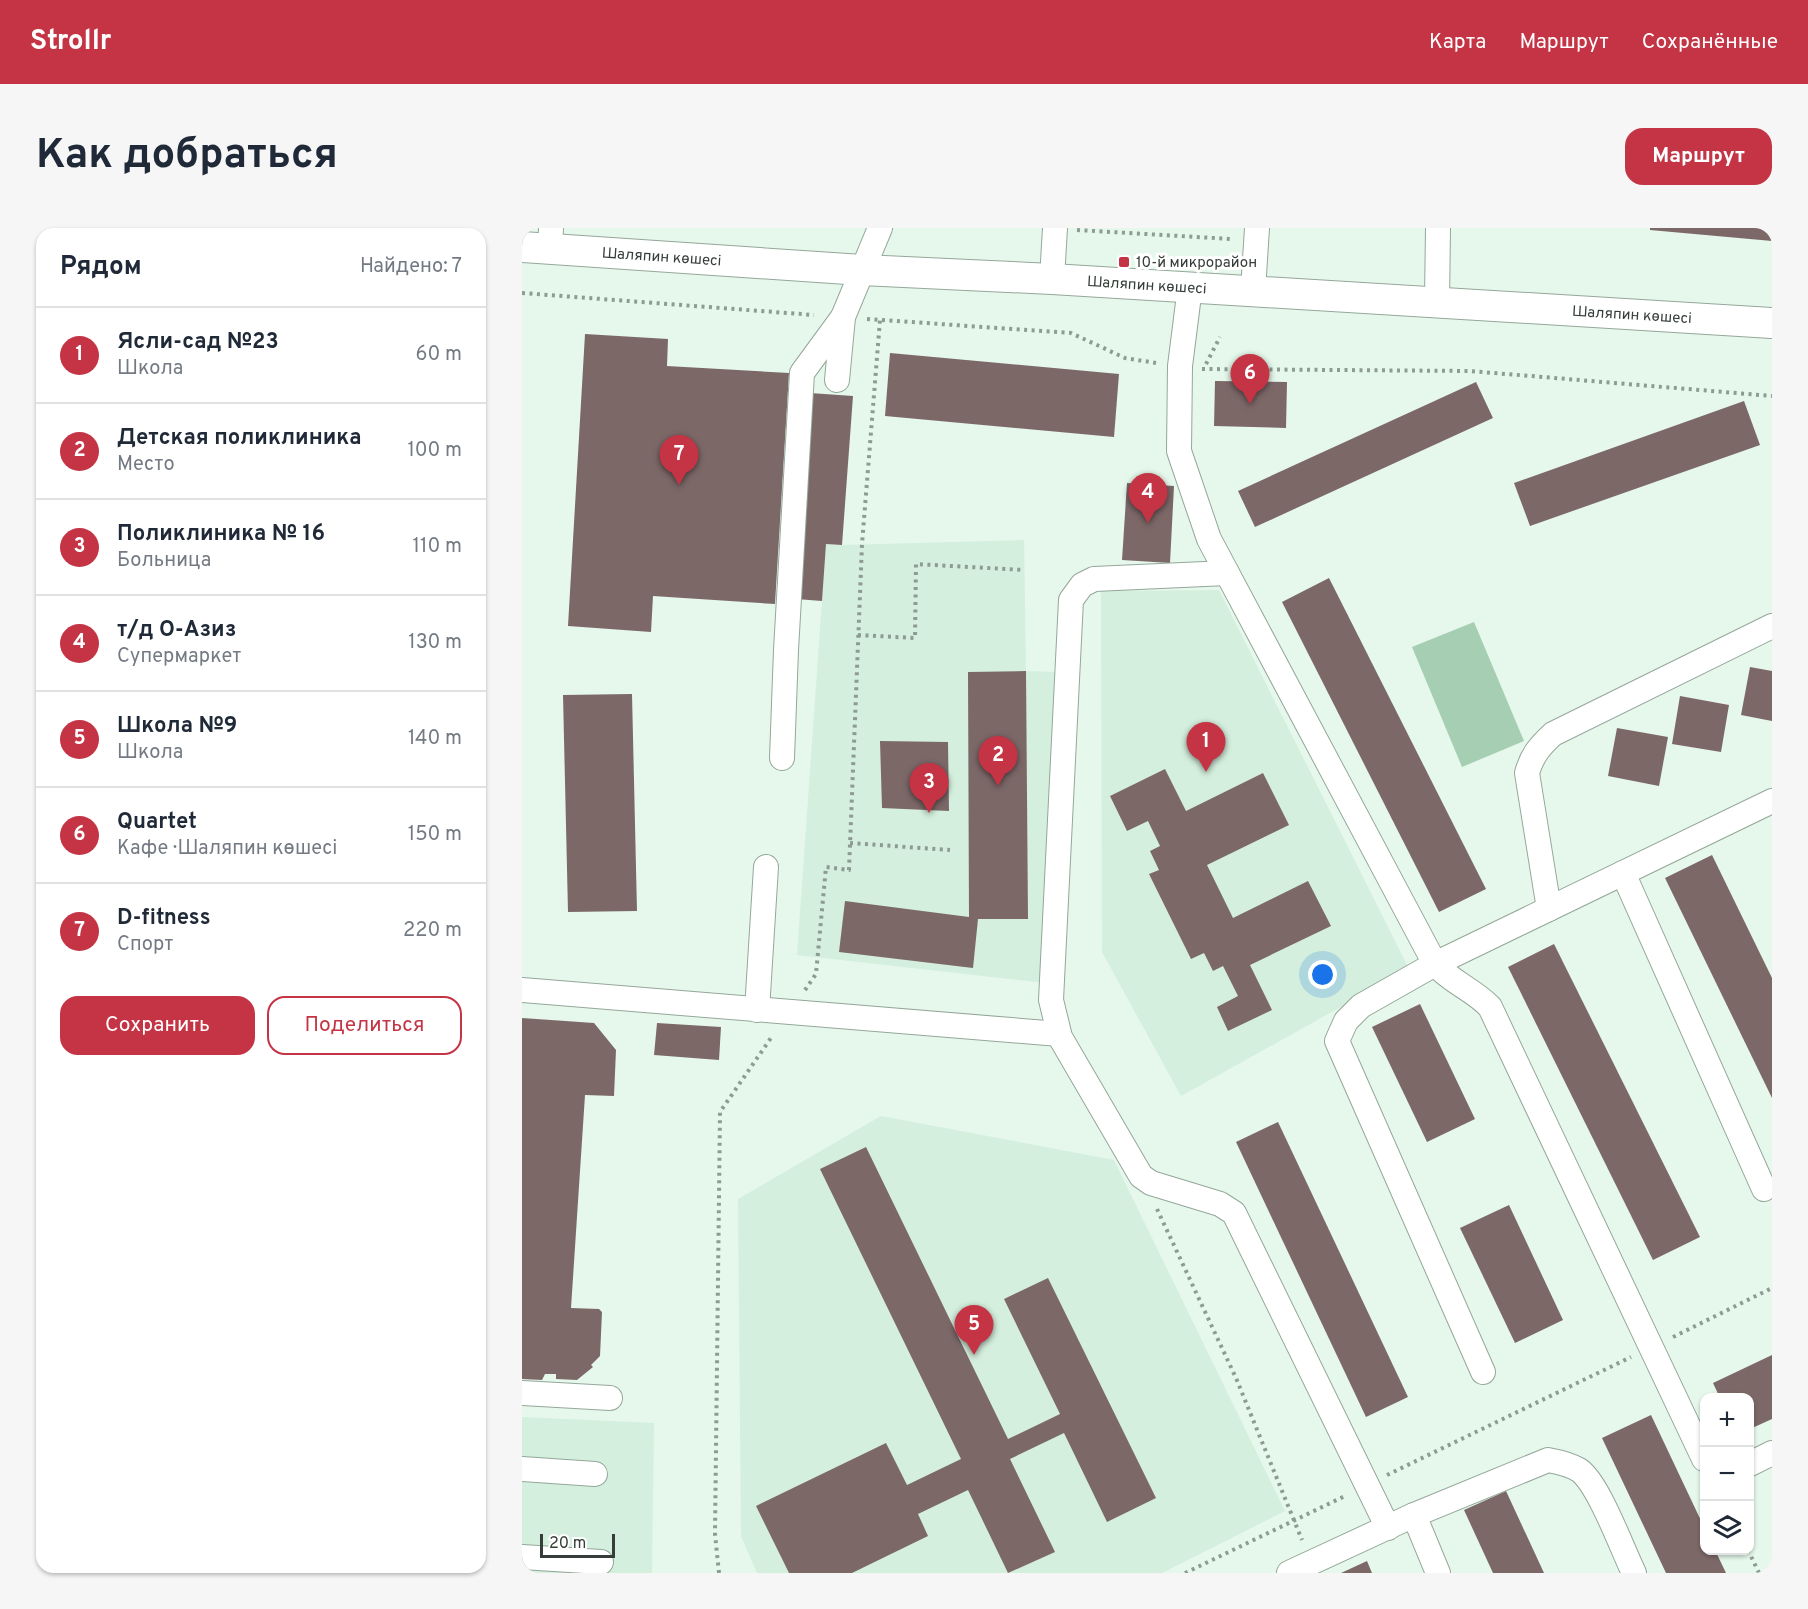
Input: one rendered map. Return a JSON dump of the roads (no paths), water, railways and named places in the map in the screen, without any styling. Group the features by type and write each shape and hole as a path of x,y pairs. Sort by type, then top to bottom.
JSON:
{"main road":[{"name":"Шаляпин көшесі","path":"541,241 862,270 1190,287 1772,323"}],"street":[{"path":"782,758 802,373 843,317 880,228"},
{"path":"1052,279 1055,228"},
{"path":"1437,228 1437,302"},
{"path":"1253,291 1257,234"},
{"path":"1190,287 1192,368 1179,451 1209,539 1435,964 1445,976 1479,996 1490,1007 1700,1451"},
{"path":"837,380 843,317"},
{"path":"1227,573 1094,579 1082,585 1071,600 1051,1000 1059,1034 1142,1178 1151,1183 1220,1204 1234,1213 1388,1528"},
{"path":"1549,909 1527,772 1531,759 1540,746 1553,734 1772,626"},
{"path":"1483,1372 1337,1041 1346,1021 1361,1006 1435,964 1772,801"},
{"path":"757,1010 766,867"},
{"path":"1623,873 1764,1189"},
{"path":"522,990 1059,1034"},
{"path":"522,1393 610,1398"},
{"path":"1754,1462 1772,1454"},
{"path":"1288,1573 1414,1515 1548,1460 1566,1463 1581,1471 1593,1485 1634,1573"},
{"path":"522,1469 595,1474"},
{"path":"1414,1515 1438,1573"},
{"path":"522,1557 601,1562"}],"place":[{"name":"10-й микрорайон","path":"1124,262"},
{"name":"Quartet","path":"1250,404"},
{"name":"D-fitness","path":"679,485"},
{"name":"т/д О-Азиз","path":"1148,523"},
{"name":"Ясли-сад №23","path":"1206,772"},
{"name":"Детская поликлиника","path":"998,786"},
{"name":"Поликлиника № 16","path":"929,813"},
{"name":"Школа №9","path":"974,1355"}]}
